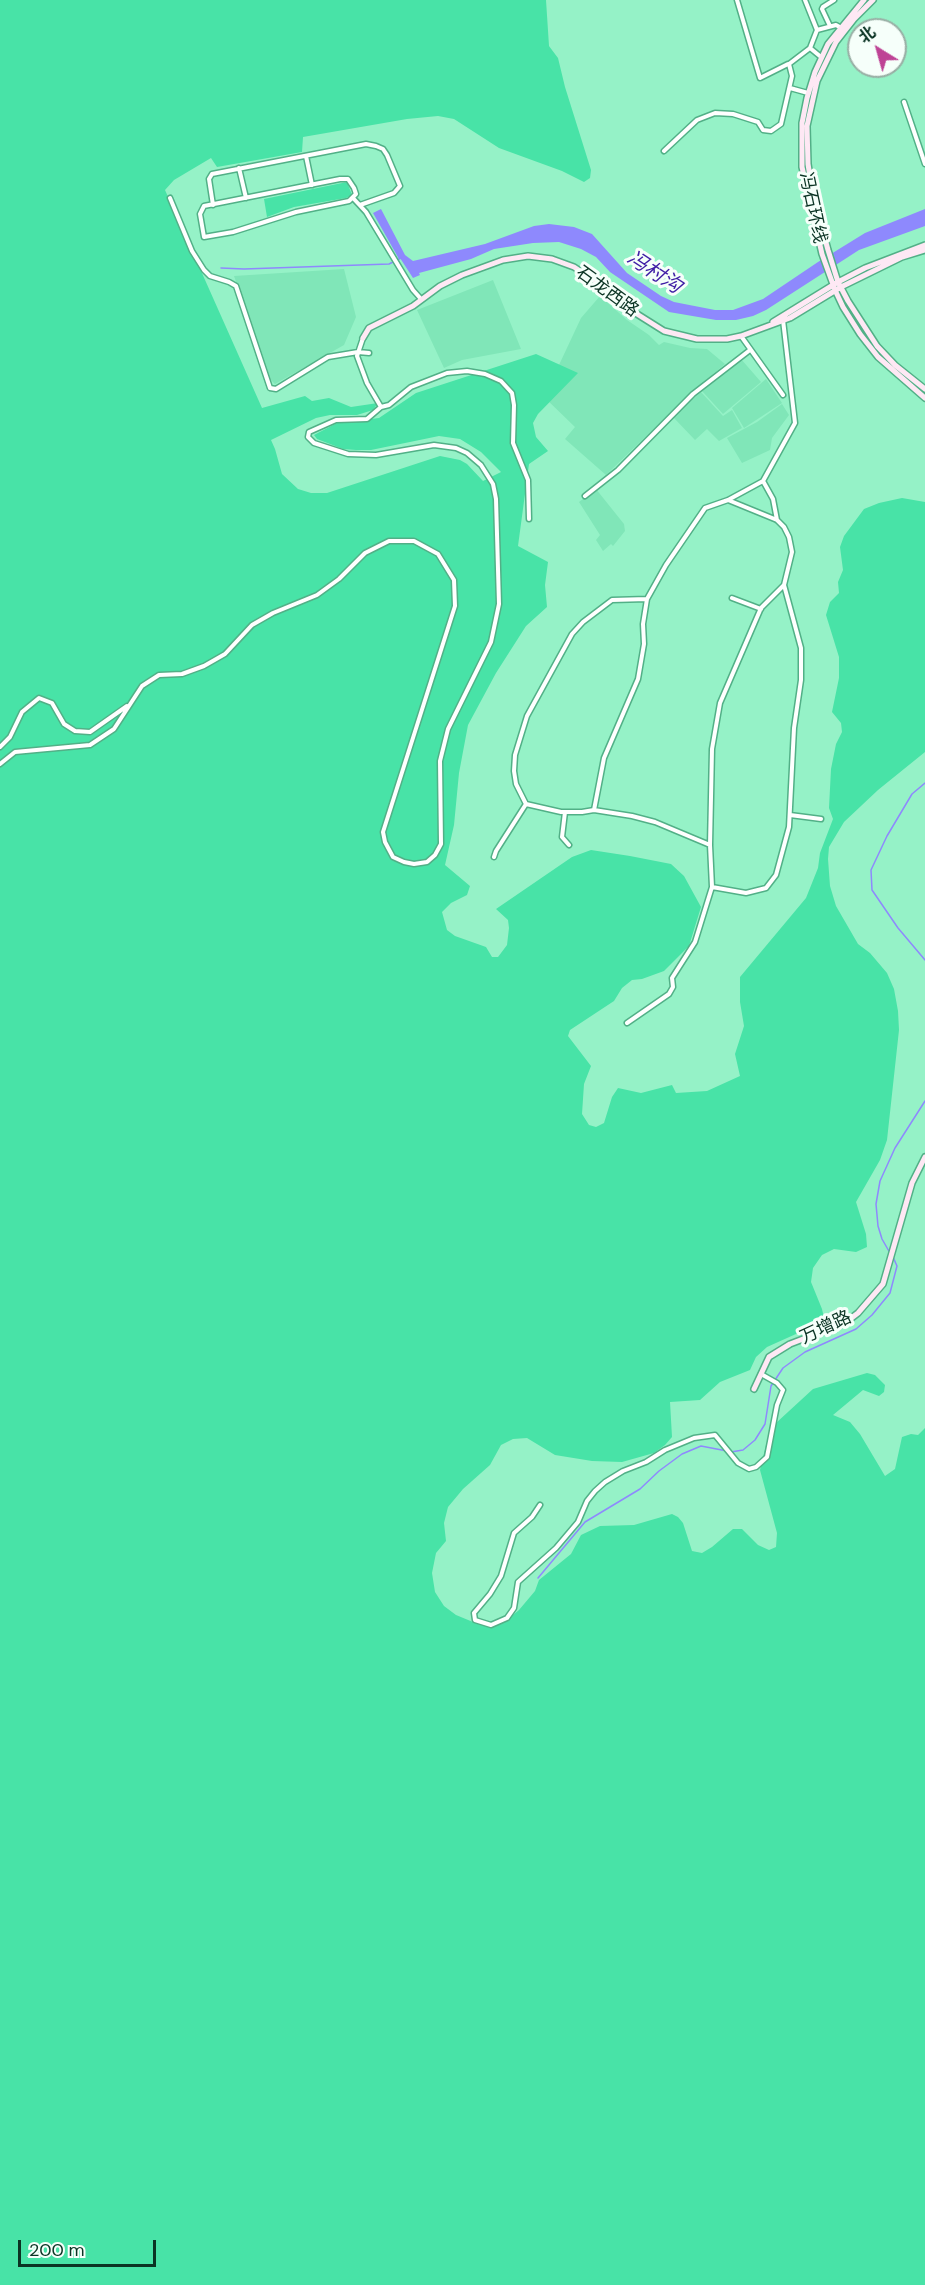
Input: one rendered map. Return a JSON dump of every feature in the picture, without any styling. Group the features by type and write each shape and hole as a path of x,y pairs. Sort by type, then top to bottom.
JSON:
{"main road":[{"name":"冯石环线","path":"864,0 821,57 808,93 802,123 801,157 808,200 829,274 878,346 894,364 925,389"},
{"name":"冯石环线","path":"873,0 843,29 821,71 807,126 809,173 835,269 837,286 854,325 873,352 925,398"},
{"name":"石龙西路","path":"363,338 369,328 413,306 447,282 487,265 515,257 540,257 564,263 585,273 629,309 664,331 697,339 727,339 783,321 865,268 925,245"},
{"name":"石龙西路","path":"761,329 837,286 902,257 925,250"},
{"name":"万增路","path":"754,1389 769,1357 790,1344 845,1323 858,1313 883,1284 912,1183 925,1157"}],"street":[{"path":"737,0 760,78 789,64 810,48 817,30 806,0"},
{"path":"830,26 822,9 834,0"},
{"path":"817,30 830,26 843,29"},
{"path":"810,48 821,57"},
{"path":"664,151 697,120 715,113 733,114 758,122 763,130 771,131 781,124 792,76 789,64"},
{"path":"790,88 808,93"},
{"path":"904,102 925,164"},
{"path":"213,205 209,179 212,174 366,144 383,149 400,186 394,193 360,205"},
{"path":"306,156 312,185"},
{"path":"239,168 246,198"},
{"path":"348,179 356,194 353,198 333,206 296,212 233,232 204,237 201,209 213,205 348,179"},
{"path":"170,198 192,251 204,270 210,276 236,286 270,388 276,389 328,357 358,352 369,353"},
{"path":"353,198 366,212 421,299"},
{"path":"594,810 604,758 638,679 644,644 643,624 647,599 666,564 701,512 711,504 728,500 763,481 795,423 783,321"},
{"path":"741,336 783,395"},
{"path":"363,338 357,356 367,383 381,407"},
{"path":"585,496 618,470 693,394 750,350"},
{"path":"0,765 15,752 90,745 114,729 142,686 159,675 182,674 204,666 225,654 252,625 273,613 317,595 339,579 365,553 388,541 414,541 438,554 454,580 455,606 383,832 385,842 393,857 414,864 427,862 435,855 441,844 440,761 448,729 491,642 499,604 496,499 493,484 481,465 467,453 456,448 434,445 376,455 348,454 314,443 309,437 309,432 336,420 367,419 411,387 447,373 466,371 485,374 501,381 512,393 513,443 528,480 529,519"},
{"path":"763,481 772,499 777,520"},
{"path":"712,887 746,893 766,888 772,883 784,852 790,815 794,728 801,680 801,648 784,585 792,552 789,537 777,520 728,500"},
{"path":"627,1023 669,994 673,987 672,978 695,942 712,887 710,845 712,749 715,724 727,685 761,609 784,585"},
{"path":"732,598 761,609"},
{"path":"526,804 516,784 514,771 520,735 534,702 573,634 583,622 612,600 647,599"},
{"path":"0,747 10,737 22,712 39,698 52,703 64,724 75,731 90,732 129,705"},
{"path":"526,804 565,812 594,810 655,822 710,845"},
{"path":"494,857 526,804"},
{"path":"565,812 562,837 569,845"},
{"path":"790,815 822,819"},
{"path":"540,1505 532,1517 514,1533 501,1576 474,1613 475,1620 491,1625 507,1618 516,1598 518,1582 556,1548 578,1522 587,1501 605,1482 623,1471 694,1438 715,1435 738,1463 749,1469 756,1467 767,1457 777,1405 783,1390 777,1383 760,1374"}],"shaded area":[{"path":"0,0 546,0 549,46 558,58 591,170 590,178 584,182 562,171 499,148 454,119 438,116 407,119 303,137 302,152 217,167 211,158 174,180 165,190 262,408 305,396 312,401 329,398 351,407 378,403 373,410 357,415 330,415 316,418 271,440 282,474 298,489 311,493 327,493 440,456 460,460 467,464 483,481 501,472 481,452 460,439 439,436 371,450 356,450 343,449 317,439 314,435 337,423 379,418 416,393 536,354 578,373 538,414 533,423 536,437 548,451 529,464 518,546 548,562 545,585 547,607 526,626 496,673 468,725 459,773 454,825 445,865 470,886 467,895 451,903 442,912 447,930 455,936 486,947 492,957 498,957 507,945 509,928 508,920 496,909 572,857 591,850 630,856 671,864 684,876 701,907 689,946 664,971 632,980 622,988 614,1001 570,1030 568,1036 591,1066 584,1084 582,1114 589,1125 596,1127 604,1123 612,1097 618,1088 641,1093 672,1085 676,1093 707,1091 740,1076 735,1054 744,1026 740,1002 740,977 806,898 833,819 829,808 831,769 836,744 842,732 841,723 832,712 839,678 839,657 826,615 830,602 839,593 838,582 843,570 840,547 844,536 864,509 902,498 925,502 925,752 878,790 844,822 829,847 828,859 830,886 836,906 858,944 870,953 887,973 894,989 898,1011 899,1030 887,1140 880,1160 856,1202 866,1234 867,1247 856,1252 834,1249 822,1255 813,1268 811,1282 824,1318 816,1325 767,1347 756,1357 750,1370 720,1382 700,1400 670,1402 672,1437 654,1453 622,1462 592,1461 555,1455 527,1438 513,1439 501,1445 490,1465 463,1489 448,1507 444,1523 446,1541 436,1553 432,1573 435,1592 444,1606 456,1615 473,1622 492,1625 507,1620 519,1610 535,1591 539,1580 571,1554 581,1535 600,1526 634,1525 672,1514 683,1523 692,1551 702,1553 733,1529 742,1529 758,1545 769,1550 776,1547 777,1533 760,1470 766,1445 776,1423 813,1389 867,1373 875,1375 885,1385 884,1392 879,1396 863,1390 833,1415 850,1422 860,1434 885,1476 895,1469 902,1437 911,1434 918,1435 925,1428 925,2285 0,2285"},
{"path":"347,182 352,195 346,198 294,207 267,217 264,199"},
{"path":"381,209 405,255 413,261 485,244 534,226 549,224 574,227 592,234 627,273 661,296 674,302 715,310 733,310 763,299 865,233 925,209 925,226 859,250 753,316 736,320 716,320 669,312 610,272 596,257 559,242 494,249 471,259 419,273 420,275 413,278 399,259 373,213"},
{"path":"344,269 356,317 344,345 275,384 270,379 234,276"},
{"path":"493,280 521,349 462,360 444,368 417,310"},
{"path":"600,296 659,345 664,342 707,349 725,364 692,392 606,475 565,439 575,427 544,397 581,318"},
{"path":"741,359 761,382 723,414 702,391"},
{"path":"766,379 782,403 744,428 732,408"},
{"path":"701,392 723,416 732,410 742,428 719,441 707,429 695,440 673,417"},
{"path":"782,404 789,415 772,438 770,450 742,463 727,438 757,422"},
{"path":"596,489 624,524 625,531 613,546 611,544 603,551 596,540 600,535 579,502"}],"waterway":[{"path":"221,268 389,264 401,258"},
{"path":"925,783 912,794 887,836 871,870 872,890 898,928 925,960"},
{"path":"890,1253 878,1226 876,1204 880,1181 895,1148 925,1101"},
{"path":"731,1452 743,1450 755,1440 765,1424 771,1386 783,1368 805,1352 856,1329 872,1315 890,1293 897,1266 893,1257"},
{"path":"538,1578 585,1522 640,1489 682,1454 701,1446 727,1451"}],"water label":[{"name":"冯村沟","path":"654,273"}]}
